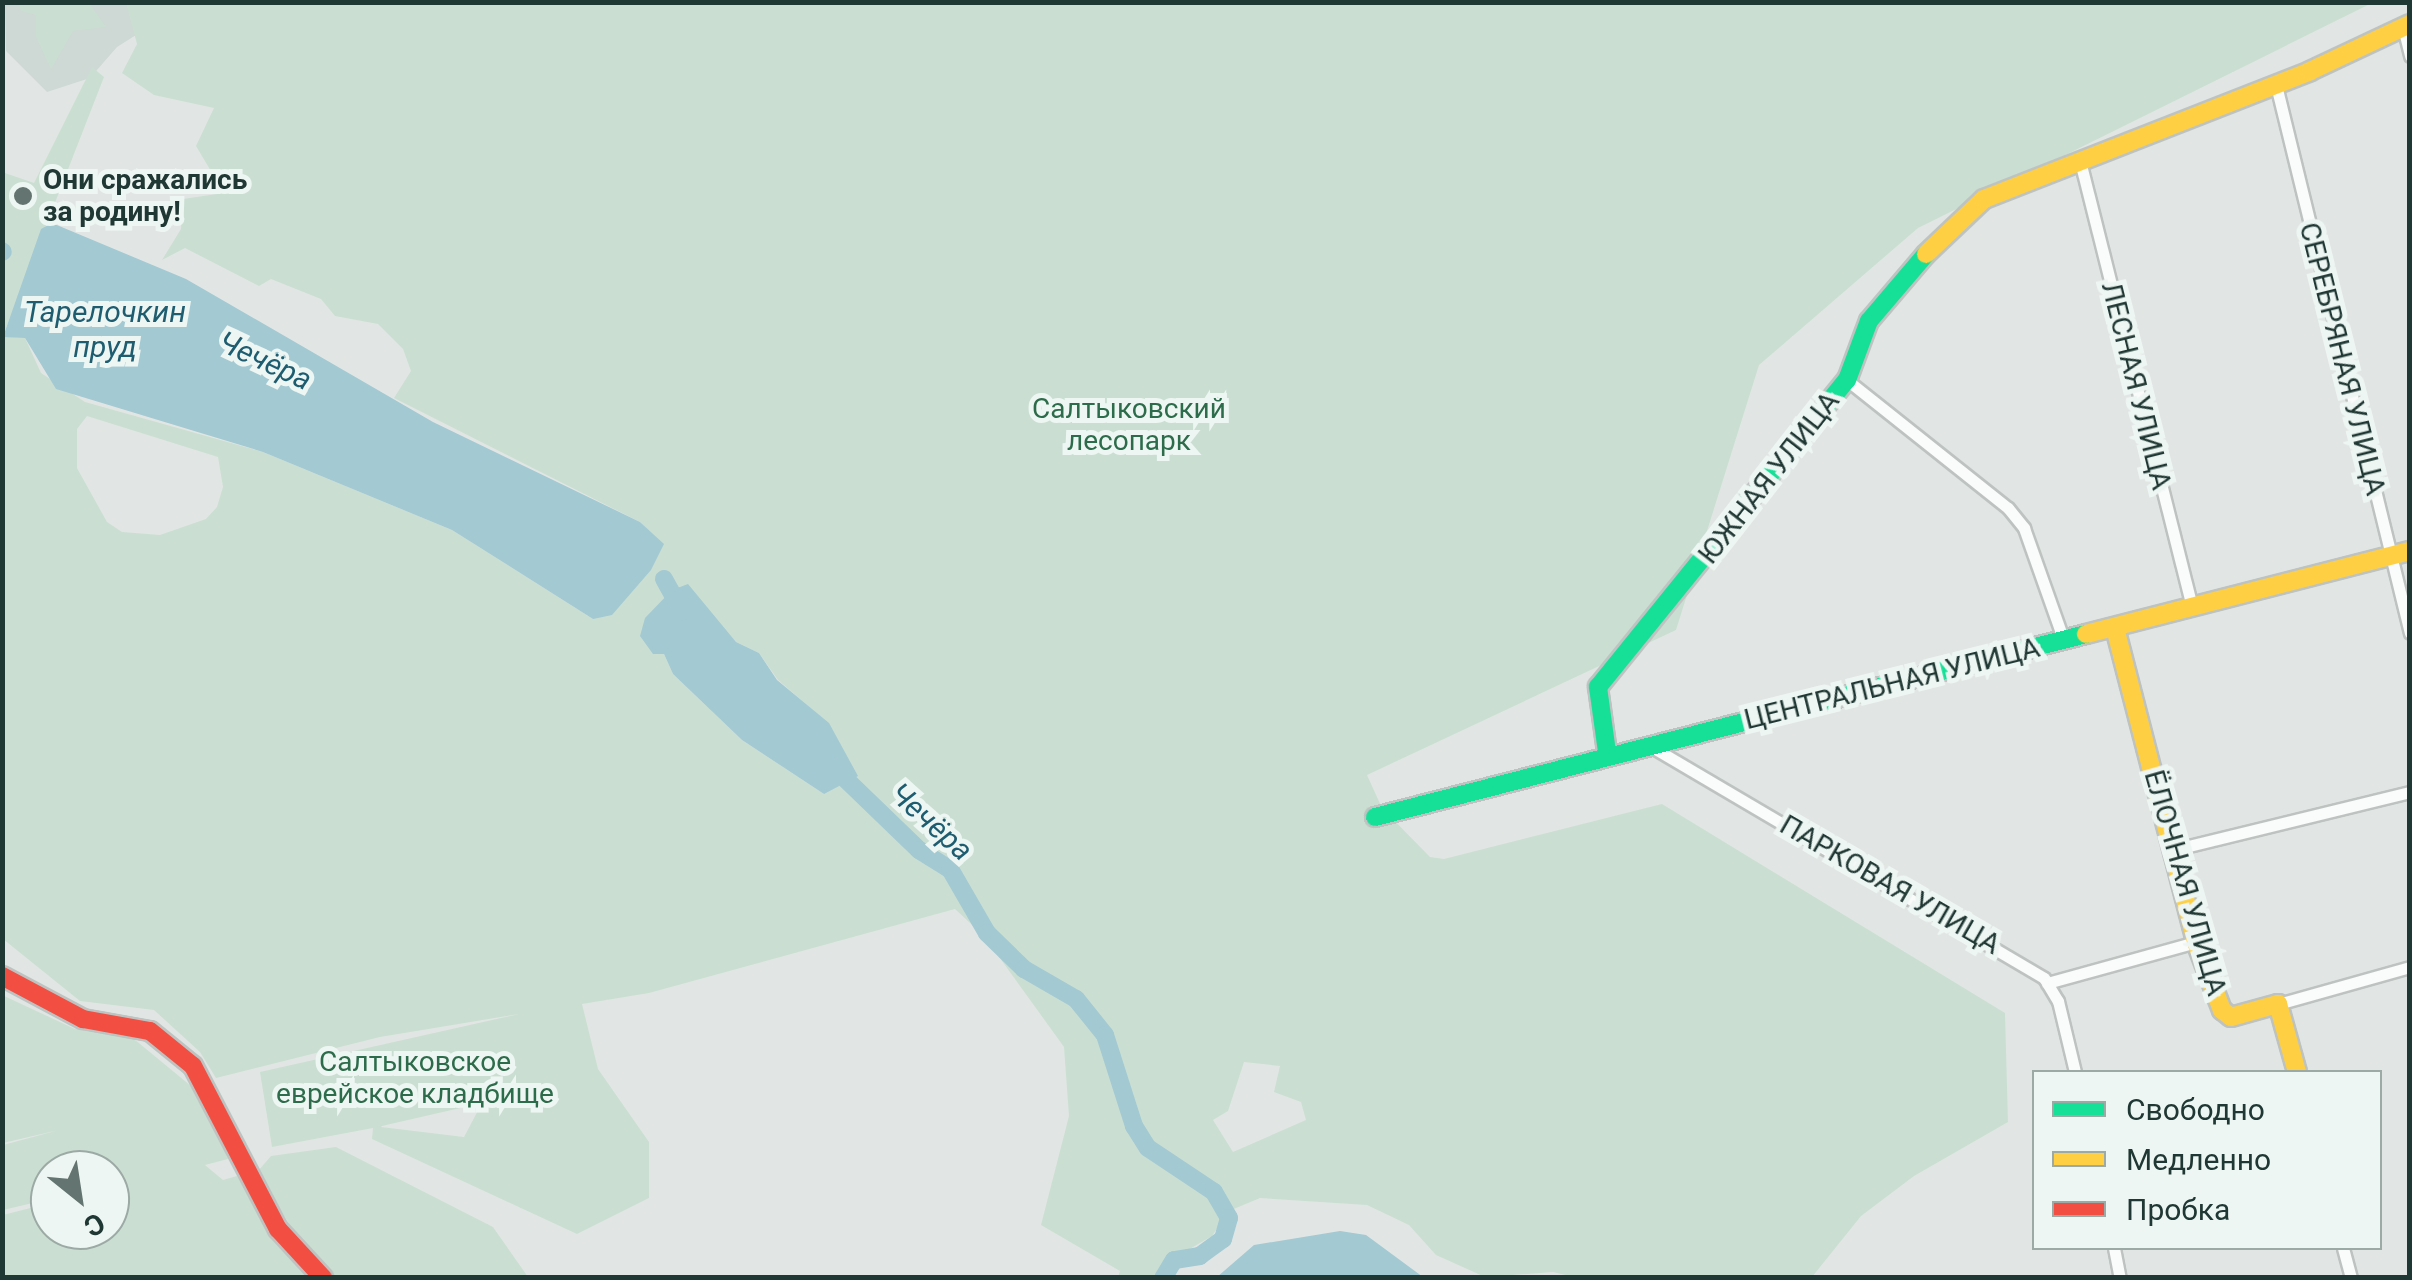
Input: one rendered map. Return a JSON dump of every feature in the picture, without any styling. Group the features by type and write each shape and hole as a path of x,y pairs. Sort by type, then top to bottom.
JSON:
{"street":[{"path":"2406,25 2410,56"},
{"name":"ЮЖНАЯ УЛИЦА","path":"1607,752 1598,688 1847,380 1869,321 1949,226 1984,200 2276,85 2406,25"},
{"name":"СЕРЕБРЯНАЯ УЛИЦА","path":"2276,85 2410,634"},
{"name":"ЛЕСНАЯ УЛИЦА","path":"2081,164 2192,607"},
{"path":"1847,380 2008,508 2024,528 2064,641"},
{"name":"ЦЕНТРАЛЬНАЯ УЛИЦА","path":"1375,816 1607,752 1648,745 2410,552"},
{"name":"ЁЛОЧНАЯ УЛИЦА","path":"2116,628 2196,942 2222,1010 2231,1017 2278,1004"},
{"name":"ПАРКОВАЯ УЛИЦА","path":"1648,745 1972,931 2047,982"},
{"path":"2172,850 2410,792"},
{"path":"2074,1070 2047,982 2196,942"},
{"path":"2295,1070 2278,1004 2410,967"},
{"path":"2,976 87,1020 150,1031 193,1066 278,1228 323,1278"},
{"path":"2114,1250 2120,1278"},
{"path":"2344,1250 2351,1278"}],"shaded area":[{"path":"5,3 169,3 171,13 117,47 90,78 47,92 6,51"}],"green space":[{"path":"18,3 89,3 106,27 73,31 51,69 36,37 36,15 21,11"},
{"name":"Салтыковский лесопарк","path":"126,3 2372,3 1918,228 1759,365 1676,630 1367,775 1382,808 1430,857 1444,859 1662,804 2005,1013 2008,1122 1914,1176 1861,1216 1812,1277 1578,1278 1553,1272 1485,1277 1436,1255 1409,1225 1367,1205 1260,1198 1229,1211 1212,1236 1169,1261 1159,1277 1118,1277 1120,1271 1041,1225 1069,1116 1064,1047 984,936 955,909 649,993 582,1004 598,1069 649,1142 649,1198 577,1234 372,1139 373,1128 272,1147 260,1072 519,1014 380,1037 216,1078 200,1052 154,1010 80,1001 3,939 2,172 34,183 92,67 104,77 3,336 25,338 41,373 85,402 263,452 452,530 593,619 663,544 640,522 394,398 411,371 403,349 378,324 335,316 321,299 271,279 259,286 185,248 162,260 181,229 183,199 224,193 196,146 214,108 154,95 122,73 137,44","holes":["87,416 218,457 223,487 217,507 206,519 160,535 122,532 107,522 77,468 77,429","689,590 736,642 759,653 778,680 828,723 835,743 824,794 742,740 673,674 664,654","1244,1062 1280,1066 1274,1092 1301,1102 1306,1120 1233,1152 1213,1120 1228,1111","482,1103 464,1137 381,1127"]},
{"path":"2,995 75,1029 134,1039 208,1100 228,1159 205,1165 223,1180 237,1176 296,1259 306,1253 258,1171 271,1156 336,1147 493,1227 528,1277 3,1277 3,1215 30,1208 30,1250 130,1250 130,1150 30,1150 30,1204 3,1210 3,1145 59,1130 3,1143"}],"water":[{"name":"Тарелочкин пруд","path":"52,223 186,279 433,422 640,522 664,544 651,570 612,615 593,619 452,530 263,452 56,389 25,338 3,337 41,229"},
{"path":"688,584 736,642 759,653 777,680 829,723 858,776 824,794 742,740 673,674 664,654 653,654 640,636 645,618 672,590"},
{"path":"1340,1231 1366,1235 1423,1277 1217,1277 1254,1245"}],"waterway":[{"name":"Чечёра","path":"664,579 682,611"},
{"name":"Чечёра","path":"832,766 919,850 950,869 987,933 1024,969 1076,999 1105,1035 1134,1126 1148,1148 1214,1192 1229,1218 1223,1239 1200,1256 1174,1260 1163,1278"}],"traffic: fast":[{"path":"1607,752 1598,687 1847,380 1869,321 1926,254"},
{"path":"1375,817 2086,634"}],"traffic: slow":[{"path":"1926,254 1984,199 2310,71 2410,24"},
{"path":"2086,634 2410,551"},
{"path":"2115,628 2196,942 2222,1010 2231,1017 2278,1004 2296,1070"}],"traffic: jam":[{"path":"2,976 83,1019 150,1031 193,1066 278,1229 323,1278"}],"place":[{"name":"Они сражались за родину!","path":"23,196"}],"park label":[{"name":"Салтыковское еврейское кладбище","path":"415,1078"}]}
